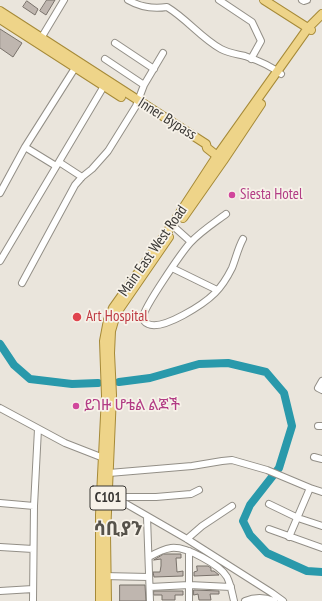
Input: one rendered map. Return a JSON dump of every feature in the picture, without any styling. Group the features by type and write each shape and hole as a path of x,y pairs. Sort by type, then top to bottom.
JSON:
{"main road":[{"path":"264,0 310,29"},
{"name":"Inner Bypass","path":"0,11 76,68 104,86 206,144 207,148 220,158"},
{"name":"Main East West Road","path":"107,601 103,576 100,515 106,459 109,396 107,353 104,333 108,320 279,72 310,29 318,22 322,14"},
{"name":"Inner Bypass","path":"0,19 40,41 137,104"},
{"name":"Main East West Road","path":"100,601 111,496 106,459"}],"street":[{"path":"40,41 64,0"},
{"path":"128,0 140,5 157,9 167,7 176,12 214,45 223,50 251,59 279,72"},
{"path":"167,7 170,0"},
{"path":"219,0 252,22 256,28 261,41 251,59"},
{"path":"302,0 307,0"},
{"path":"115,43 154,69"},
{"path":"22,282 75,185 108,151 137,104 144,85 163,52"},
{"path":"105,59 144,85"},
{"path":"0,193 26,147 76,68"},
{"path":"0,262 104,86"},
{"path":"26,147 82,177"},
{"path":"226,214 191,242 172,268 143,316 147,324 157,325 185,315 215,294 231,268 239,246 243,240"},
{"path":"174,226 191,242"},
{"path":"172,268 217,290"},
{"path":"322,381 318,388 322,390"},
{"path":"0,408 65,443 106,459"},
{"path":"33,601 34,506 38,428"},
{"path":"314,457 322,459"},
{"path":"109,474 192,466 228,460 237,461 267,470 322,492"},
{"path":"289,537 310,488"},
{"path":"111,496 156,497 191,494 199,490"},
{"path":"111,496 187,539 283,601"},
{"path":"0,503 34,506"},
{"path":"268,504 298,518 322,526"},
{"path":"187,539 202,526 232,506"},
{"path":"148,517 150,601"},
{"path":"269,529 322,548"},
{"path":"0,547 33,549"},
{"path":"148,557 161,550 173,548 182,548 189,551 221,570 226,576 231,587 234,601"},
{"path":"189,551 189,601"},
{"path":"103,576 149,577"},
{"path":"150,587 189,584 231,587"},
{"path":"0,591 33,589"},
{"path":"245,601 253,598 262,598 274,601"}],"building":[{"path":"47,0 55,0 46,15 40,11"},
{"path":"27,1 38,9 35,15 23,7"},
{"path":"0,29 22,43 13,57 0,48"},
{"path":"164,554 181,554 181,558 176,558 177,572 183,571 183,576 154,577 153,572 160,572 161,559 154,560"},
{"path":"197,566 208,566 211,568 211,571 214,571 219,575 194,576 194,572 197,571"},
{"path":"120,585 145,585 146,601 120,601"},
{"path":"194,590 219,591 219,594 210,594 211,600 199,600 198,594 194,595"},
{"path":"154,591 183,591 183,595 175,595 175,600 162,600 162,595 154,595"}],"waterway":[{"path":"0,344 14,365 30,379 72,384 98,383"},
{"path":"119,382 150,378 199,364 228,363 266,372 284,393 292,426 279,468 250,505 243,521 250,535 267,553 307,571 322,572"}],"place":[{"name":"Siesta Hotel","path":"232,195"},
{"name":"Art Hospital","path":"77,317"},
{"name":"ይገዙ ሆቴል ልጆች","path":"76,406"}],"district":[{"name":"ሳቢያን","path":"118,530"}]}
